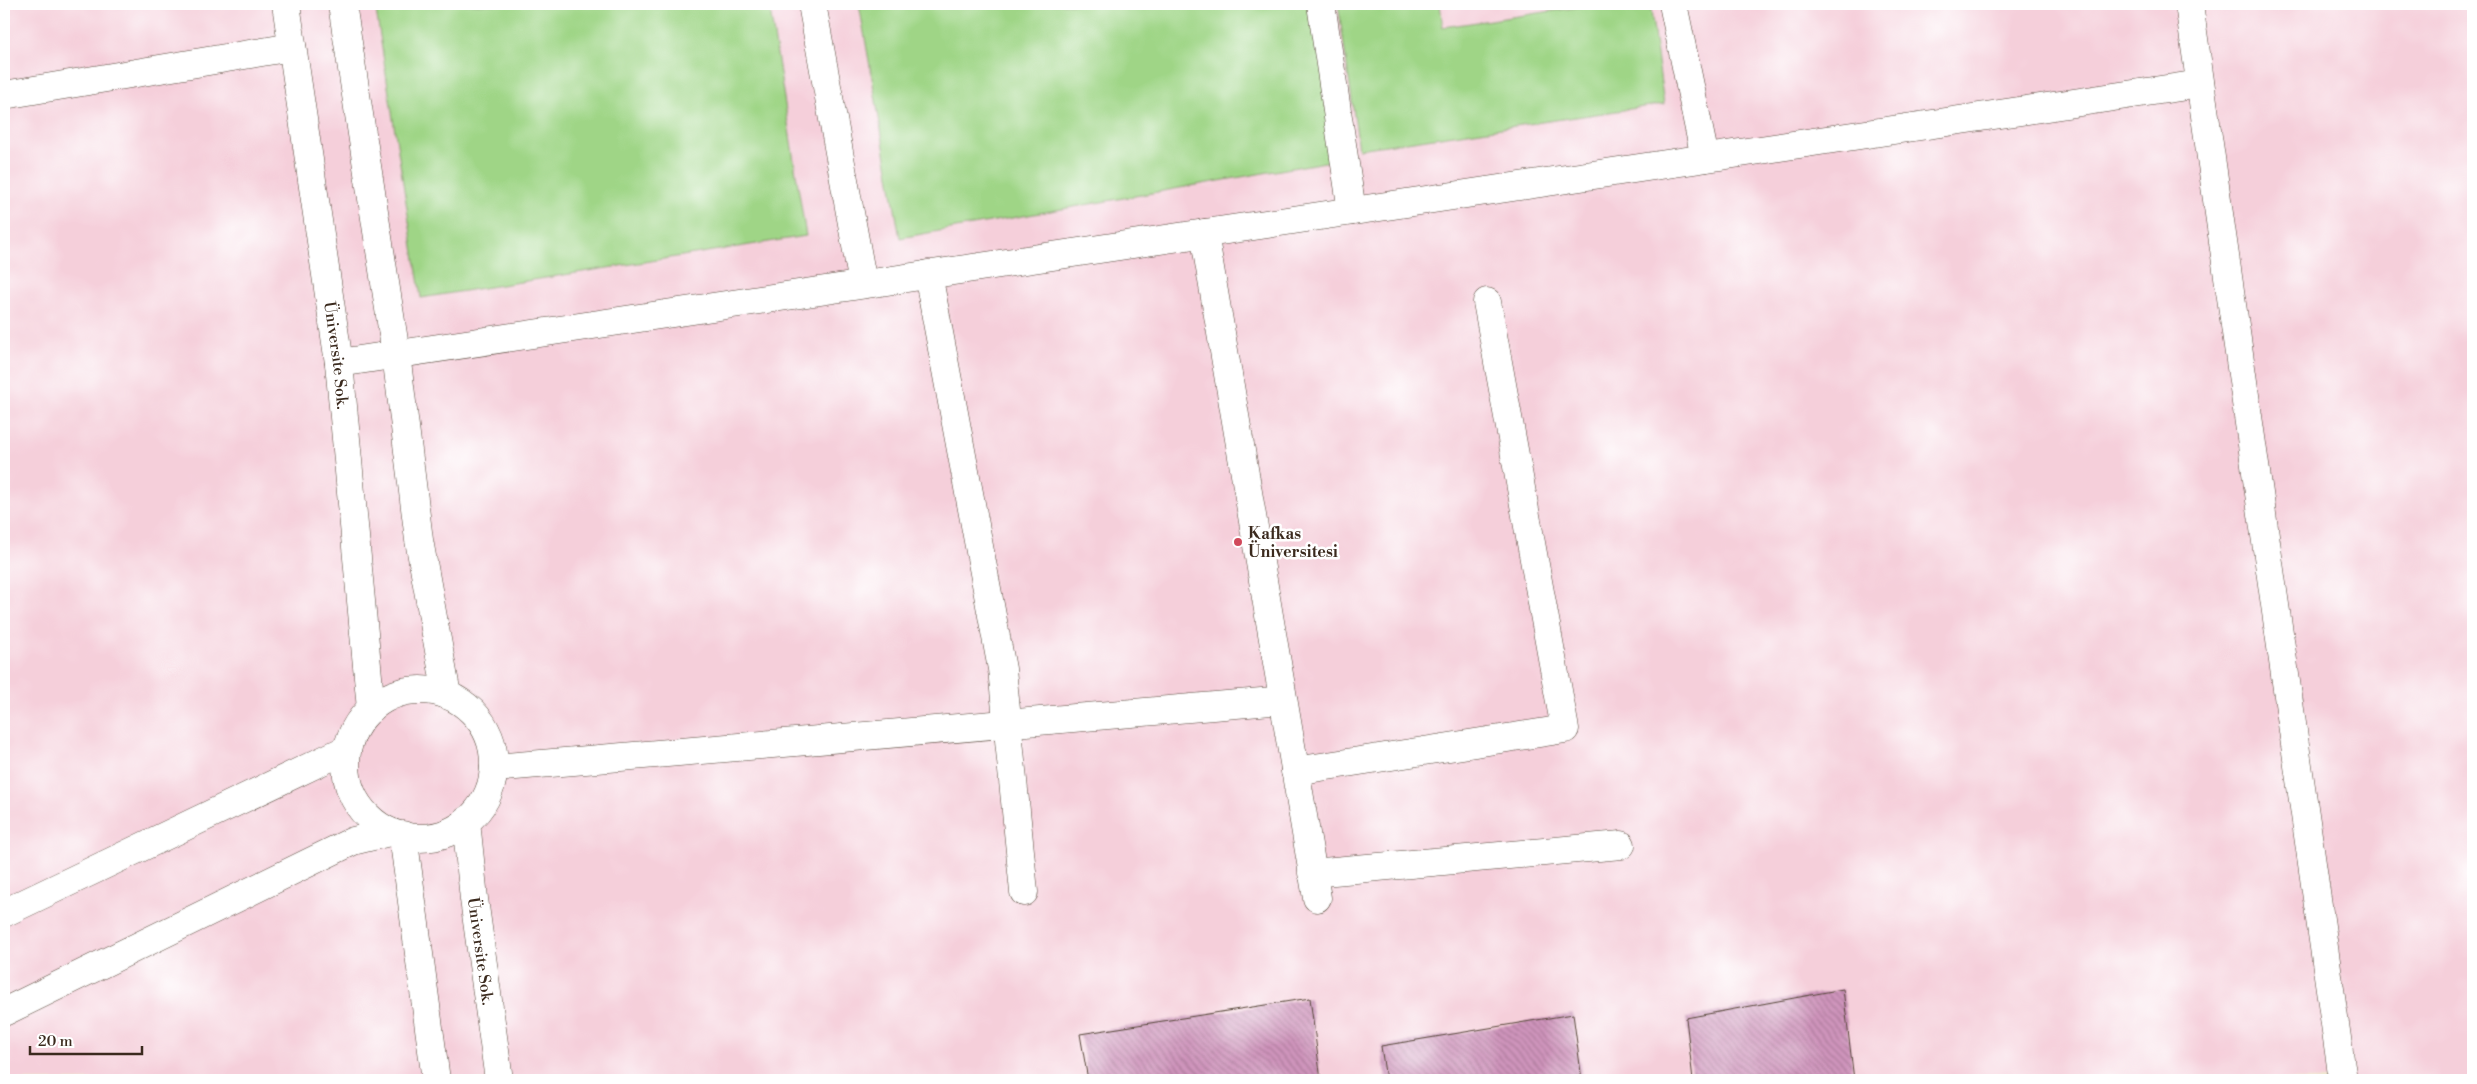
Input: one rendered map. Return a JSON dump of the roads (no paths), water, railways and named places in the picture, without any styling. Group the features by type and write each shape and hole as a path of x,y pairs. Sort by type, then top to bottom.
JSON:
{"street":[{"name":"Üniversite Sok.","path":"286,4 339,363 371,709"},
{"path":"342,4 396,354 419,540 447,695"},
{"path":"812,4 862,284"},
{"path":"1321,4 1352,211"},
{"path":"1673,4 1704,158"},
{"path":"2189,4 2344,1080"},
{"path":"4,95 292,47"},
{"path":"339,363 2200,84"},
{"path":"1204,233 1314,886 1621,845"},
{"path":"928,274 1002,669 1024,892"},
{"path":"1295,770 1565,729 1487,302"},
{"path":"4,1012 353,841 397,834 430,837 450,831 466,821 480,806 489,788 494,768 492,748 486,729 474,713 458,700 447,695 420,689 400,692 381,700 354,729 347,748 346,769 350,788 359,806 373,821 397,834"},
{"path":"494,768 1283,700"},
{"path":"4,913 347,748"},
{"name":"Üniversite Sok.","path":"466,821 474,899 499,1080"},
{"path":"397,834 436,1080"}],"place":[{"name":"Kafkas Üniversitesi","path":"1238,542"}]}
